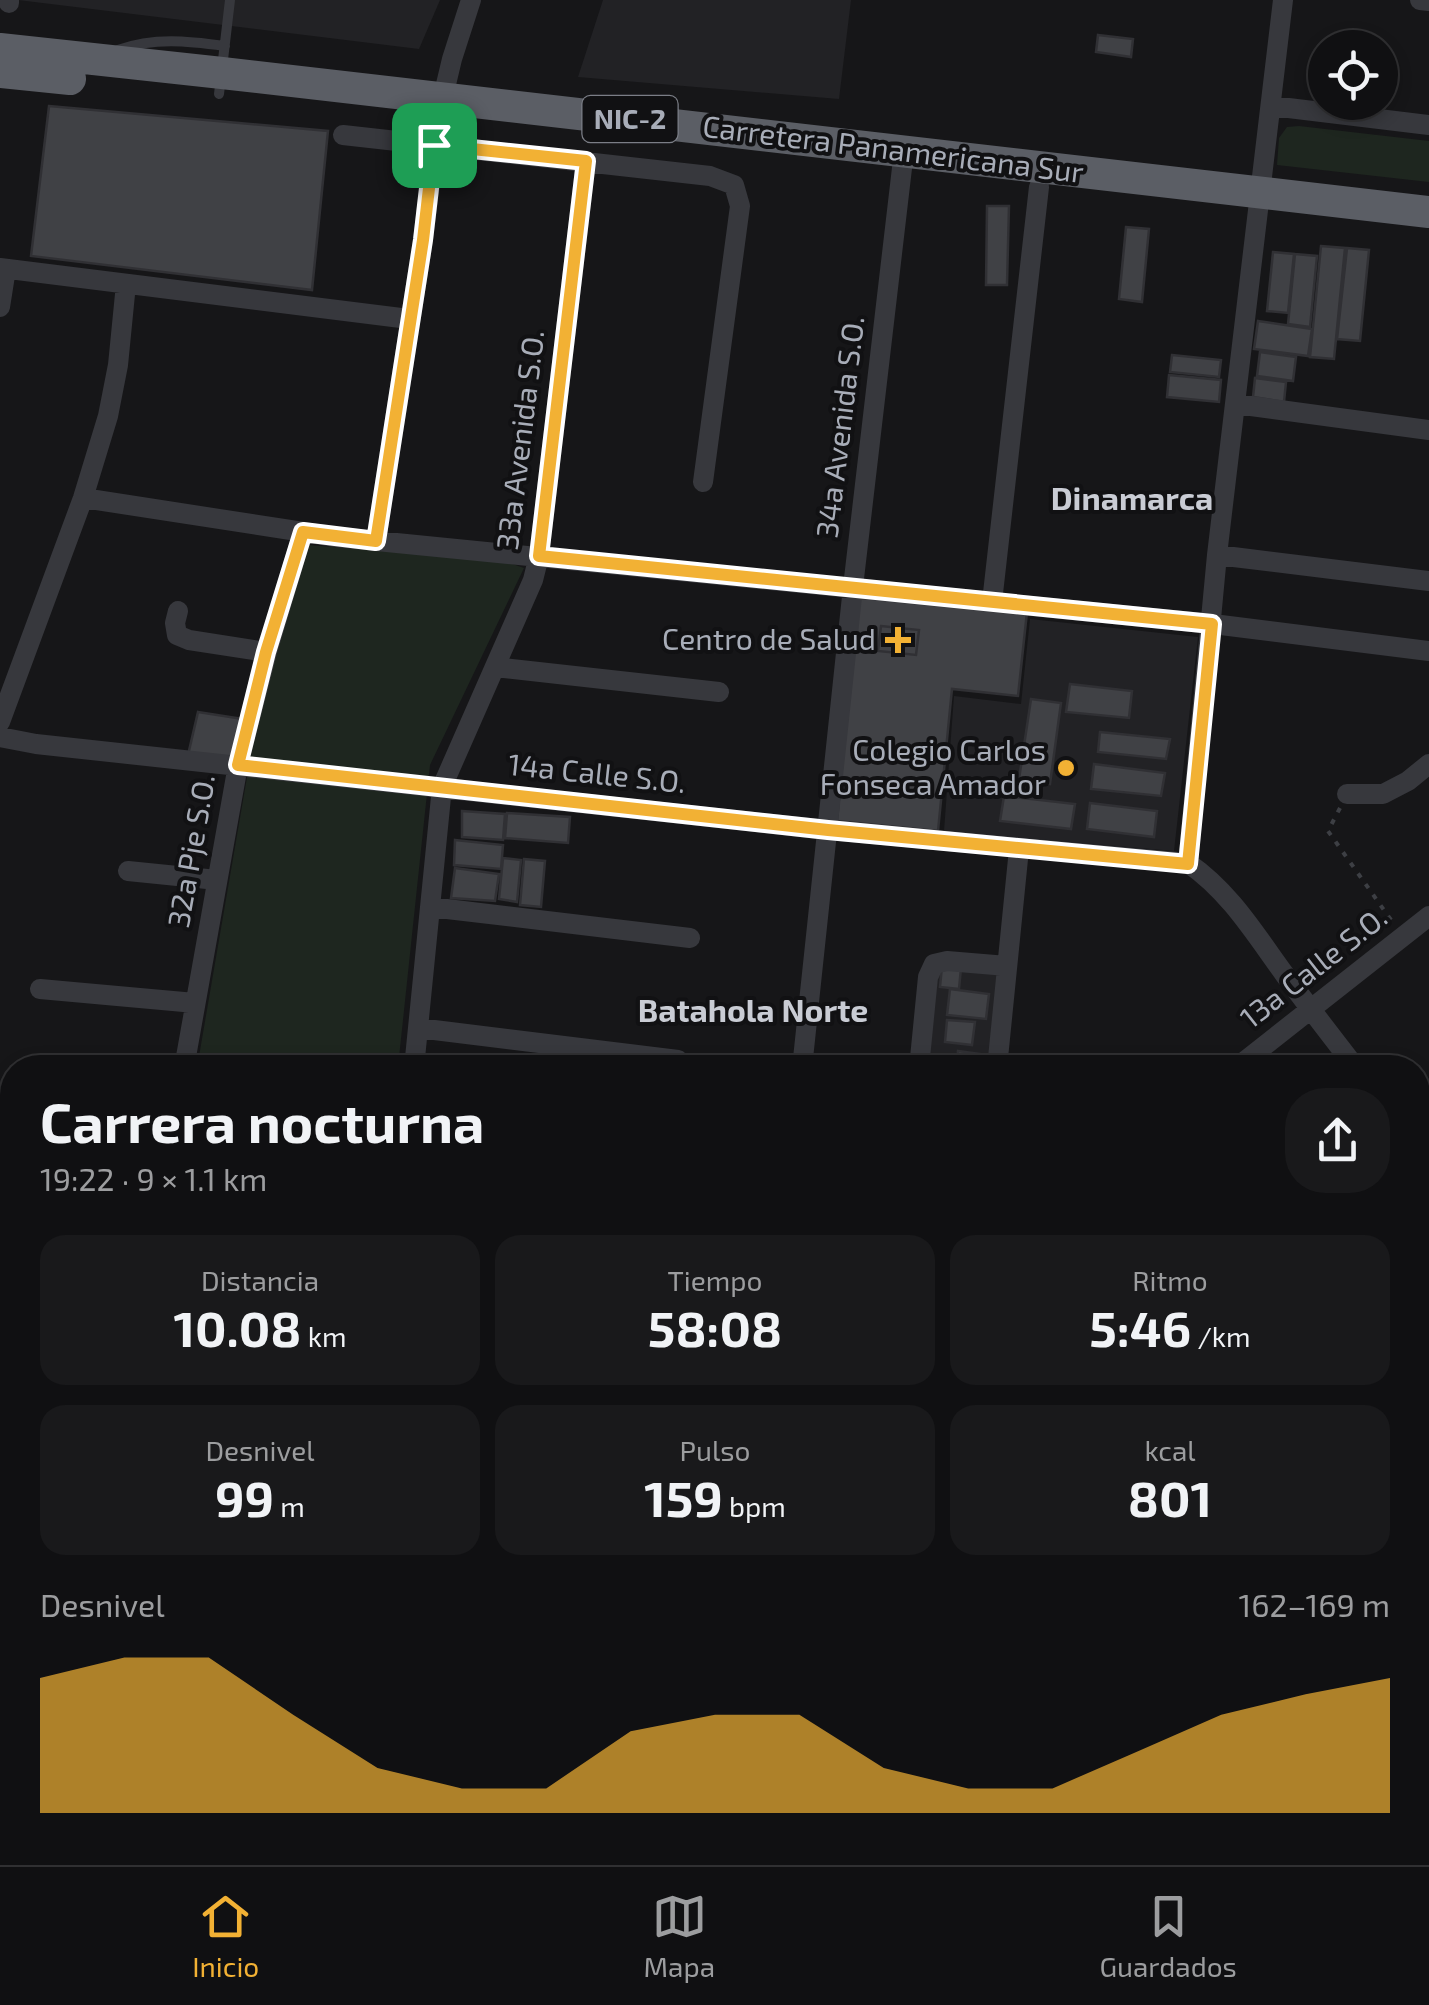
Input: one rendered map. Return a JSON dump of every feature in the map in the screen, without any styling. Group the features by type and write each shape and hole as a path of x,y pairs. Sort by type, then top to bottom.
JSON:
{"highway":[{"name":"Carretera Panamericana Sur","path":"0,49 222,71 438,120 903,161 1258,203 1429,232"},
{"name":"Carretera Panamericana Sur","path":"0,72 222,71"},
{"name":"Carretera Panamericana Sur","path":"903,161 1039,187 1429,212"}],"street":[{"path":"376,541 438,120 471,0"},
{"path":"1283,0 1218,555 1188,864 1210,878 1230,899 1346,1055"},
{"path":"1420,0 1429,1"},
{"path":"1272,106 1429,125"},
{"path":"343,135 438,120 586,161 710,176 734,185 740,206 703,482"},
{"name":"33a Avenida S.O.","path":"415,1055 442,788 539,556 586,161"},
{"name":"34a Avenida S.O.","path":"803,1055 903,161"},
{"path":"992,602 1039,187"},
{"path":"0,307 3,269 410,318"},
{"path":"0,722 83,498 108,416 118,365 126,284"},
{"path":"1236,404 1429,430"},
{"path":"83,498 376,541 1212,624 1429,651"},
{"name":"32a Pje S.O.","path":"186,1055 238,765 266,652 303,532"},
{"path":"1218,555 1429,581"},
{"path":"178,612 177,635 266,652"},
{"path":"495,667 718,692"},
{"name":"14a Calle S.O.","path":"0,737 828,830 1188,864"},
{"path":"1347,794 1383,794 1429,764"},
{"path":"998,1055 1019,849"},
{"path":"128,871 217,880"},
{"path":"430,907 690,938"},
{"name":"13a Calle S.O.","path":"1253,1055 1429,916"},
{"path":"920,1055 928,978 934,964 947,960 1007,966"},
{"path":"40,989 195,1003"},
{"path":"418,1028 637,1055"}],"lane":[{"path":"222,71 230,0"}],"path":[{"path":"1347,794 1328,831 1403,936"}],"shaded area":[{"path":"18,0 440,0 419,49"},
{"path":"603,0 851,0 839,99 578,77"},
{"path":"1287,127 1429,141 1429,182 1277,165 1279,138"},
{"path":"308,545 504,561 524,568 430,765 399,1055 199,1055 256,725"},
{"name":"Colegio Carlos Fonseca Amador","path":"1030,619 1198,637 1174,851 944,831 954,696 1021,704"},
{"path":"934,964 1007,966 998,1055 921,1055"}],"building":[{"path":"1098,35 1133,39 1131,57 1096,52"},
{"path":"49,106 328,131 312,290 31,256"},
{"path":"987,206 1009,206 1007,285 986,285"},
{"path":"1126,227 1149,229 1142,302 1119,299"},
{"path":"1321,246 1345,248 1334,359 1310,357"},
{"path":"1347,248 1369,250 1360,341 1337,339"},
{"path":"1273,252 1294,254 1288,313 1267,311"},
{"path":"1295,254 1317,256 1310,327 1288,324"},
{"path":"1258,321 1312,329 1308,356 1254,349"},
{"path":"1260,352 1296,357 1293,381 1257,376"},
{"path":"1172,355 1221,360 1219,377 1170,372"},
{"path":"1169,375 1221,380 1219,402 1167,397"},
{"path":"1255,378 1286,382 1284,402 1253,397"},
{"name":"Centro de Salud","path":"858,593 1027,612 1018,696 952,689 938,831 837,821"},
{"name":"Centro de Salud","path":"881,626 919,630 916,655 878,651"},
{"path":"1070,684 1132,691 1129,718 1066,712"},
{"path":"1031,699 1061,703 1050,784 1019,779"},
{"path":"198,712 243,719 234,761 188,755"},
{"path":"1100,732 1170,739 1166,759 1098,752"},
{"path":"1094,764 1165,773 1161,796 1091,789"},
{"path":"1004,796 1075,804 1071,829 1000,821"},
{"path":"1090,803 1157,811 1154,837 1087,829"},
{"path":"462,811 505,814 503,840 462,837"},
{"path":"507,813 570,817 568,843 505,838"},
{"path":"455,840 503,845 501,869 454,865"},
{"path":"503,858 521,860 517,902 499,899"},
{"path":"524,859 545,861 541,907 520,905"},
{"path":"455,868 499,874 495,901 451,898"},
{"path":"942,966 961,968 959,989 940,987"},
{"path":"950,989 989,994 986,1019 947,1015"},
{"path":"947,1020 975,1022 972,1045 945,1042"}],"place":[{"name":"Centro de Salud","path":"898,640"},
{"name":"Colegio Carlos Fonseca Amador","path":"1066,768"}],"district":[{"name":"Dinamarca","path":"1132,499"},
{"name":"Batahola Norte","path":"753,1011"}],"route":[{"path":"434,145 586,161 539,556 1212,624 1188,864 828,830 238,765 266,652 303,532 376,541 434,145"}]}
